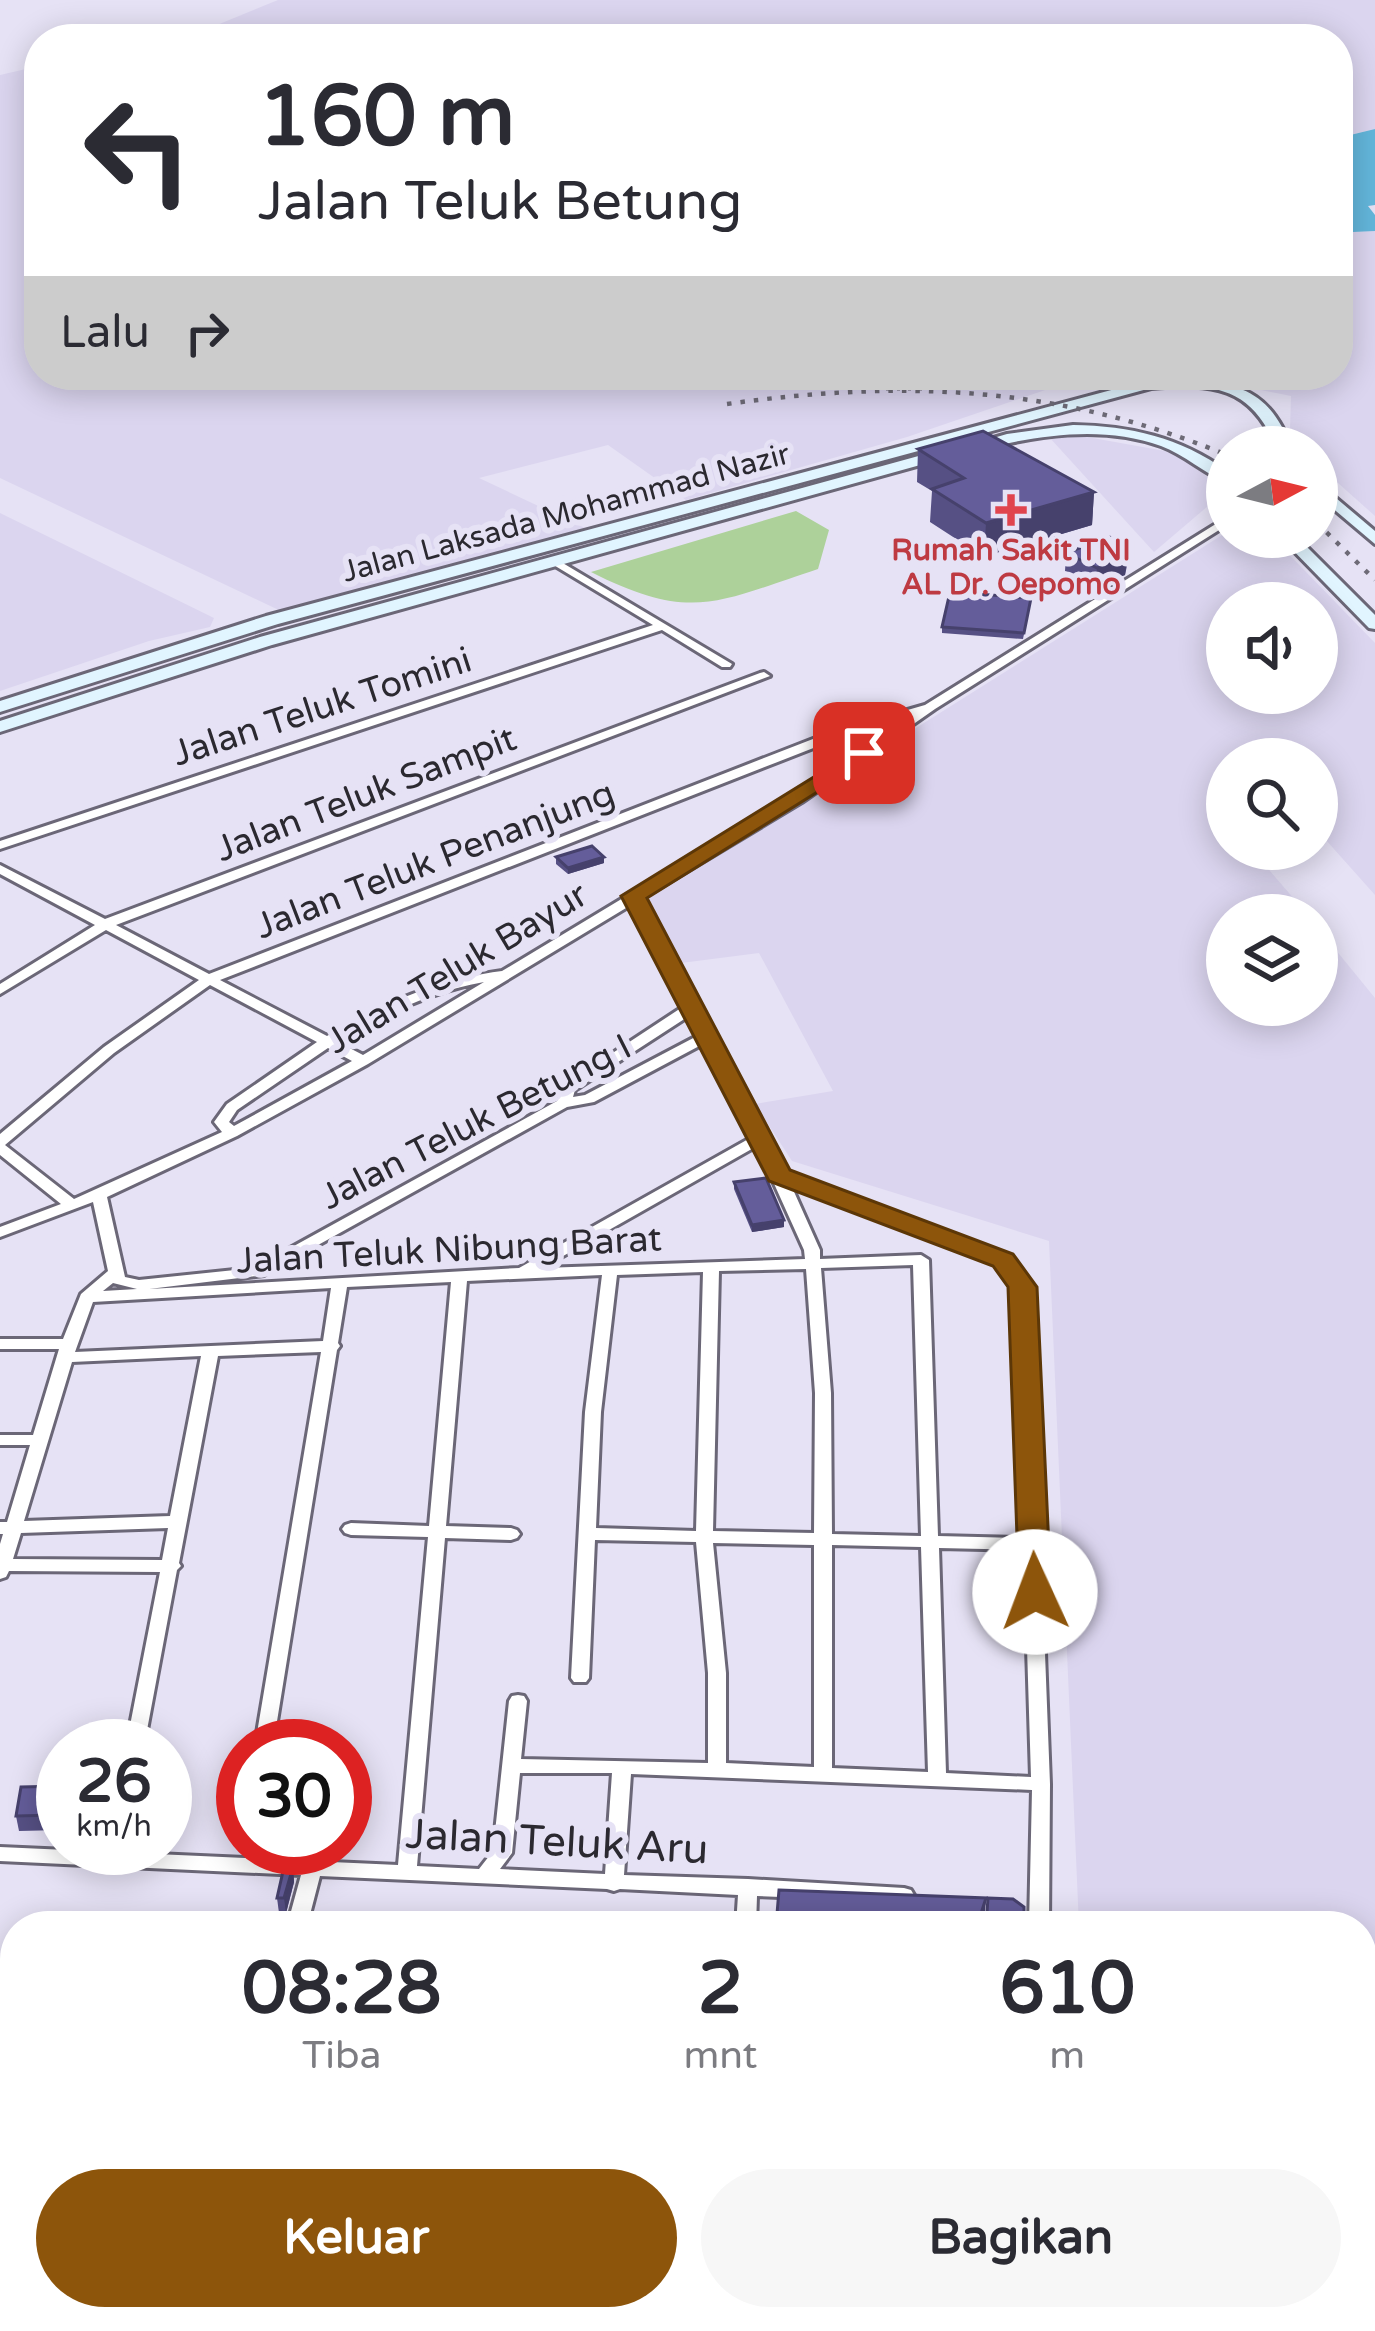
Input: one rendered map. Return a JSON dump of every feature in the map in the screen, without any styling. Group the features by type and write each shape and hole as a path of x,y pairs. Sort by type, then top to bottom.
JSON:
{"street":[{"name":"Jalan Laksada Mohammad Nazir","path":"0,706 272,620 1126,390"},
{"name":"Jalan Laksada Mohammad Nazir","path":"1219,390 1246,397 1267,412 1274,426"},
{"path":"1052,409 1185,449 1206,464"},
{"name":"Jalan Laksada Mohammad Nazir","path":"0,727 243,647 972,446 1045,431 1126,429"},
{"path":"1338,507 1375,539"},
{"name":"Jalan Teluk Bayur","path":"0,1232 99,1195 232,1133 363,1061 796,799 932,706 1206,533"},
{"path":"1309,558 1375,624"},
{"path":"556,562 726,664"},
{"name":"Jalan Teluk Tomini","path":"0,845 663,626"},
{"name":"Jalan Teluk Sampit","path":"0,990 108,923 764,676"},
{"name":"Jalan Teluk Penanjung","path":"71,1204 0,1145 109,1050 212,978 835,735 932,706"},
{"path":"0,869 363,1061"},
{"path":"633,896 779,1175 813,1262 823,1394 823,1774"},
{"path":"232,1133 221,1122 232,1107 326,1040 457,984 505,975"},
{"path":"563,1103 569,1088 692,1007"},
{"name":"Jalan Teluk Betung I","path":"113,1276 139,1285 247,1276 563,1103 589,1099 707,1036"},
{"path":"521,1273 759,1139"},
{"path":"779,1175 1003,1260 1023,1287 1041,1784 1039,1911"},
{"path":"99,1195 113,1276 87,1297 7,1527 1,1569 172,1566"},
{"name":"Jalan Teluk Nibung Barat","path":"87,1297 521,1273 921,1260 932,1539"},
{"path":"711,1269 704,1537 717,1673 717,1769"},
{"path":"580,1678 593,1412 610,1271"},
{"path":"407,1872 459,1279"},
{"path":"268,1719 340,1284"},
{"path":"0,1344 68,1351 210,1354 332,1346"},
{"path":"141,1719 210,1354"},
{"path":"0,1440 41,1440"},
{"path":"7,1527 175,1522"},
{"path":"351,1529 511,1534"},
{"path":"588,1534 1033,1544"},
{"path":"932,1539 937,1776"},
{"path":"483,1877 502,1852 518,1701"},
{"path":"512,1766 937,1776 1041,1784"},
{"path":"614,1884 622,1766"},
{"name":"Jalan Teluk Aru","path":"0,1854 36,1854"},
{"name":"Jalan Teluk Aru","path":"372,1870 927,1896"},
{"path":"301,1911 311,1875"},
{"path":"747,1911 748,1886"},
{"path":"1016,1901 1039,1903"}],"shaded area":[{"path":"278,0 1375,0 1375,129 1353,134 1353,24 219,24"},
{"path":"24,69 24,390 1045,390 907,437 686,500 608,445 479,478 585,528 283,612 0,478 0,75"},
{"path":"1375,231 1375,516 1338,483 1338,426 1290,426 1291,396 1261,390 1353,390 1353,232"},
{"path":"1076,435 1165,451 1206,476 1206,508 1154,552 1050,438"},
{"path":"0,513 214,618 210,627 149,641 0,691"},
{"path":"1206,545 1206,558 1292,558 1316,582 1206,582 1206,714 1338,714 1338,605 1375,643 1375,895 1338,854 1338,738 1206,738 1206,870 1269,870 1290,894 1206,894 1206,1026 1338,1026 1338,953 1375,998 1375,1911 1078,1911 1049,1241 792,1161 755,1104 833,1091 759,953 681,963 648,897"}],"green space":[{"path":"796,511 829,530 818,569 754,591 681,602 655,598 591,572"}],"water":[{"path":"1375,129 1375,205 1368,206 1375,215 1375,231 1353,232 1353,134"}],"building":[{"path":"983,431 1094,492 986,523 932,489 964,478 918,449"},
{"path":"1109,537 1129,544 1126,558 1097,568 1066,553"},
{"path":"950,592 1031,598 1024,633 942,627"},
{"path":"592,846 604,857 568,868 556,857"},
{"path":"766,1178 784,1220 752,1225 734,1182"},
{"path":"21,1787 36,1787 36,1816 16,1816"},
{"path":"282,1875 291,1875 284,1898 277,1898"},
{"path":"779,1890 986,1898 982,1911 777,1911"},
{"path":"988,1898 1013,1899 1024,1907 1024,1911 987,1911"}],"railway":[{"path":"727,404 857,392 981,394 1103,414 1206,447"},
{"path":"1338,544 1375,580"}],"place":[{"name":"Rumah Sakit TNI AL Dr. Oepomo","path":"1011,510"}],"route":[{"path":"864,753 633,896 779,1175 1003,1260 1017,1274 1023,1287 1035,1592"}]}
